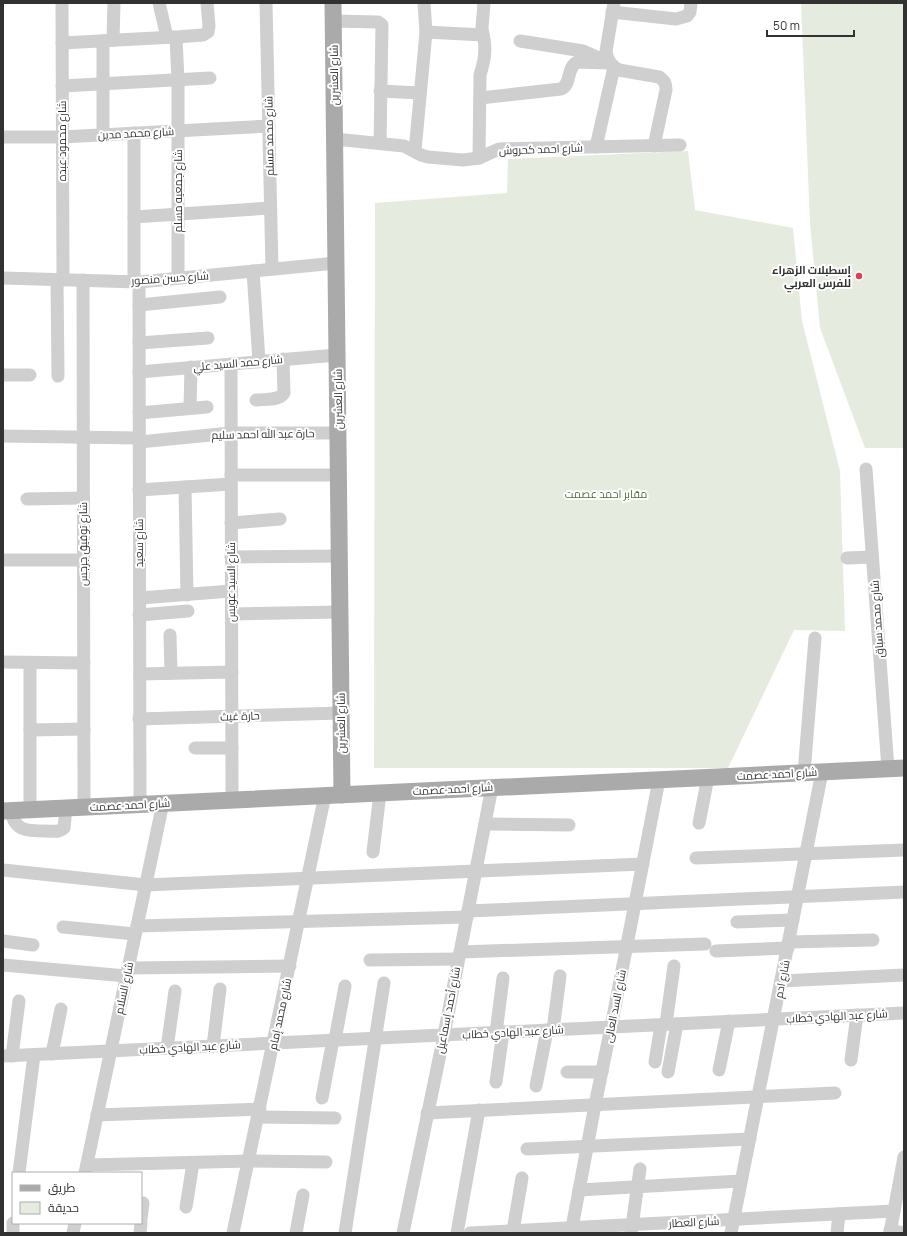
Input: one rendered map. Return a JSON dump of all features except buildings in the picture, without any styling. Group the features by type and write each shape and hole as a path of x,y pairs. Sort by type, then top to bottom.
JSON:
{"main road":[{"name":"شارع العشرين","path":"333,3 342,794"},
{"name":"شارع احمد عصمت","path":"7,810 896,768"}],"street":[{"name":"شارع محمود عبده","path":"58,376 62,137 62,3"},
{"path":"103,135 103,84 114,3"},
{"name":"شارع جمعيه مسلم","path":"159,3 171,37 177,39 178,278"},
{"path":"62,43 203,35 208,32 209,26 207,3"},
{"name":"شارع محمد مسلم","path":"266,3 272,269"},
{"path":"415,151 426,32 424,3"},
{"path":"479,158 480,75 484,63 485,50 482,28 484,3"},
{"path":"596,147 612,65 606,57 606,51 613,7 676,18 687,16 690,12 691,3"},
{"path":"333,21 378,22 382,25 380,143"},
{"path":"426,32 483,35"},
{"path":"520,41 583,51 593,54 619,70 659,77 664,80 666,90 654,146"},
{"path":"480,98 561,89 567,85 571,67 577,62 612,65"},
{"path":"62,86 210,78"},
{"path":"380,91 420,93"},
{"name":"شارع محمد مدين","path":"3,137 62,137 269,126"},
{"name":"شارع سعيد","path":"134,133 134,217 137,282 140,305 140,804"},
{"name":"شارع احمد كحروش","path":"335,139 404,146 428,157 463,160 479,158 499,149 680,145"},
{"path":"134,217 270,208"},
{"name":"شارع حسن منصور","path":"3,278 137,282 336,263"},
{"path":"253,271 259,361"},
{"name":"شارع توفيق جرجس","path":"83,280 84,807"},
{"path":"140,305 220,297"},
{"path":"140,343 208,338"},
{"name":"شارع حمد السيد علي","path":"140,372 337,355"},
{"path":"256,400 278,398 283,395 284,359"},
{"name":"شارع السيد عويس","path":"231,364 232,800"},
{"path":"190,408 191,367"},
{"path":"3,375 30,375"},
{"path":"139,413 207,407"},
{"name":"حارة عبد الله احمد سليم","path":"3,436 83,437 139,440 231,433 338,433"},
{"name":"شارع محمد سباق","path":"866,469 872,557 896,768"},
{"path":"139,490 186,487 231,480 338,475"},
{"path":"186,487 187,595"},
{"path":"27,499 83,498"},
{"path":"231,523 280,519"},
{"path":"231,557 339,556"},
{"path":"846,558 872,557"},
{"path":"3,560 84,560"},
{"path":"140,598 231,591"},
{"path":"139,615 188,611"},
{"path":"232,614 340,612"},
{"path":"170,635 171,673"},
{"path":"804,772 815,638"},
{"path":"3,662 84,663"},
{"path":"30,663 30,809"},
{"path":"140,674 232,672"},
{"name":"حارة غيث","path":"140,719 341,713"},
{"path":"30,730 84,729"},
{"path":"195,748 232,748"},
{"name":"شارع ادم","path":"731,1233 822,772"},
{"path":"699,823 708,777"},
{"name":"شارع السد العالى","path":"572,1230 659,780"},
{"name":"شارع أحمد إسماعيل","path":"403,1233 444,1035 492,787"},
{"path":"373,852 380,793"},
{"name":"شارع محمد إمام","path":"234,1233 325,795"},
{"name":"شارع السلام","path":"86,1169 163,803"},
{"path":"7,810 21,828 28,830 61,831 64,828 66,808"},
{"path":"485,824 569,825"},
{"path":"696,858 904,850"},
{"path":"3,870 146,885 643,864"},
{"path":"62,927 136,930 467,914 635,903 904,892"},
{"path":"737,922 793,920"},
{"path":"370,960 626,946 711,947 788,945 873,940"},
{"path":"3,941 32,945"},
{"path":"3,965 127,972 290,966"},
{"path":"668,1072 668,1024 674,966"},
{"path":"781,981 904,974"},
{"path":"536,1086 550,1030 560,976"},
{"path":"496,1082 503,978"},
{"path":"345,1233 384,984"},
{"path":"322,1098 345,986"},
{"path":"213,1046 220,989"},
{"path":"167,1048 175,991"},
{"path":"8,1056 19,1002"},
{"path":"52,1054 61,1009"},
{"name":"شارع عبد الهادي خطاب","path":"8,1056 904,1013"},
{"path":"851,1060 857,1015"},
{"path":"719,1070 729,1021"},
{"path":"655,1062 668,1024"},
{"path":"19,1172 34,1055"},
{"path":"567,1072 602,1072"},
{"path":"427,1113 835,1093"},
{"path":"457,1233 479,1110"},
{"path":"97,1116 259,1113 335,1118"},
{"path":"527,1149 750,1139"},
{"path":"904,1157 890,1232 904,1233"},
{"path":"86,1169 193,1162 326,1162"},
{"path":"186,1207 193,1162"},
{"path":"632,1229 640,1169"},
{"path":"510,1232 522,1178"},
{"path":"579,1190 741,1182"},
{"path":"296,1233 303,1195"},
{"path":"142,1211 143,1203"},
{"name":"شارع العطار","path":"470,1233 683,1228 734,1220 894,1211"},
{"path":"837,1233 839,1214"}],"green space":[{"name":"إسطبلات الزهراء للفرس العربي","path":"801,3 904,3 904,448 865,448 820,328 810,223"},
{"name":"مقابر احمد عصمت","path":"688,151 695,210 793,228 802,321 840,471 845,631 794,630 728,768 374,768 375,203 507,193 508,159"}],"place":[{"name":"إسطبلات الزهراء للفرس العربي","path":"859,276"}]}
